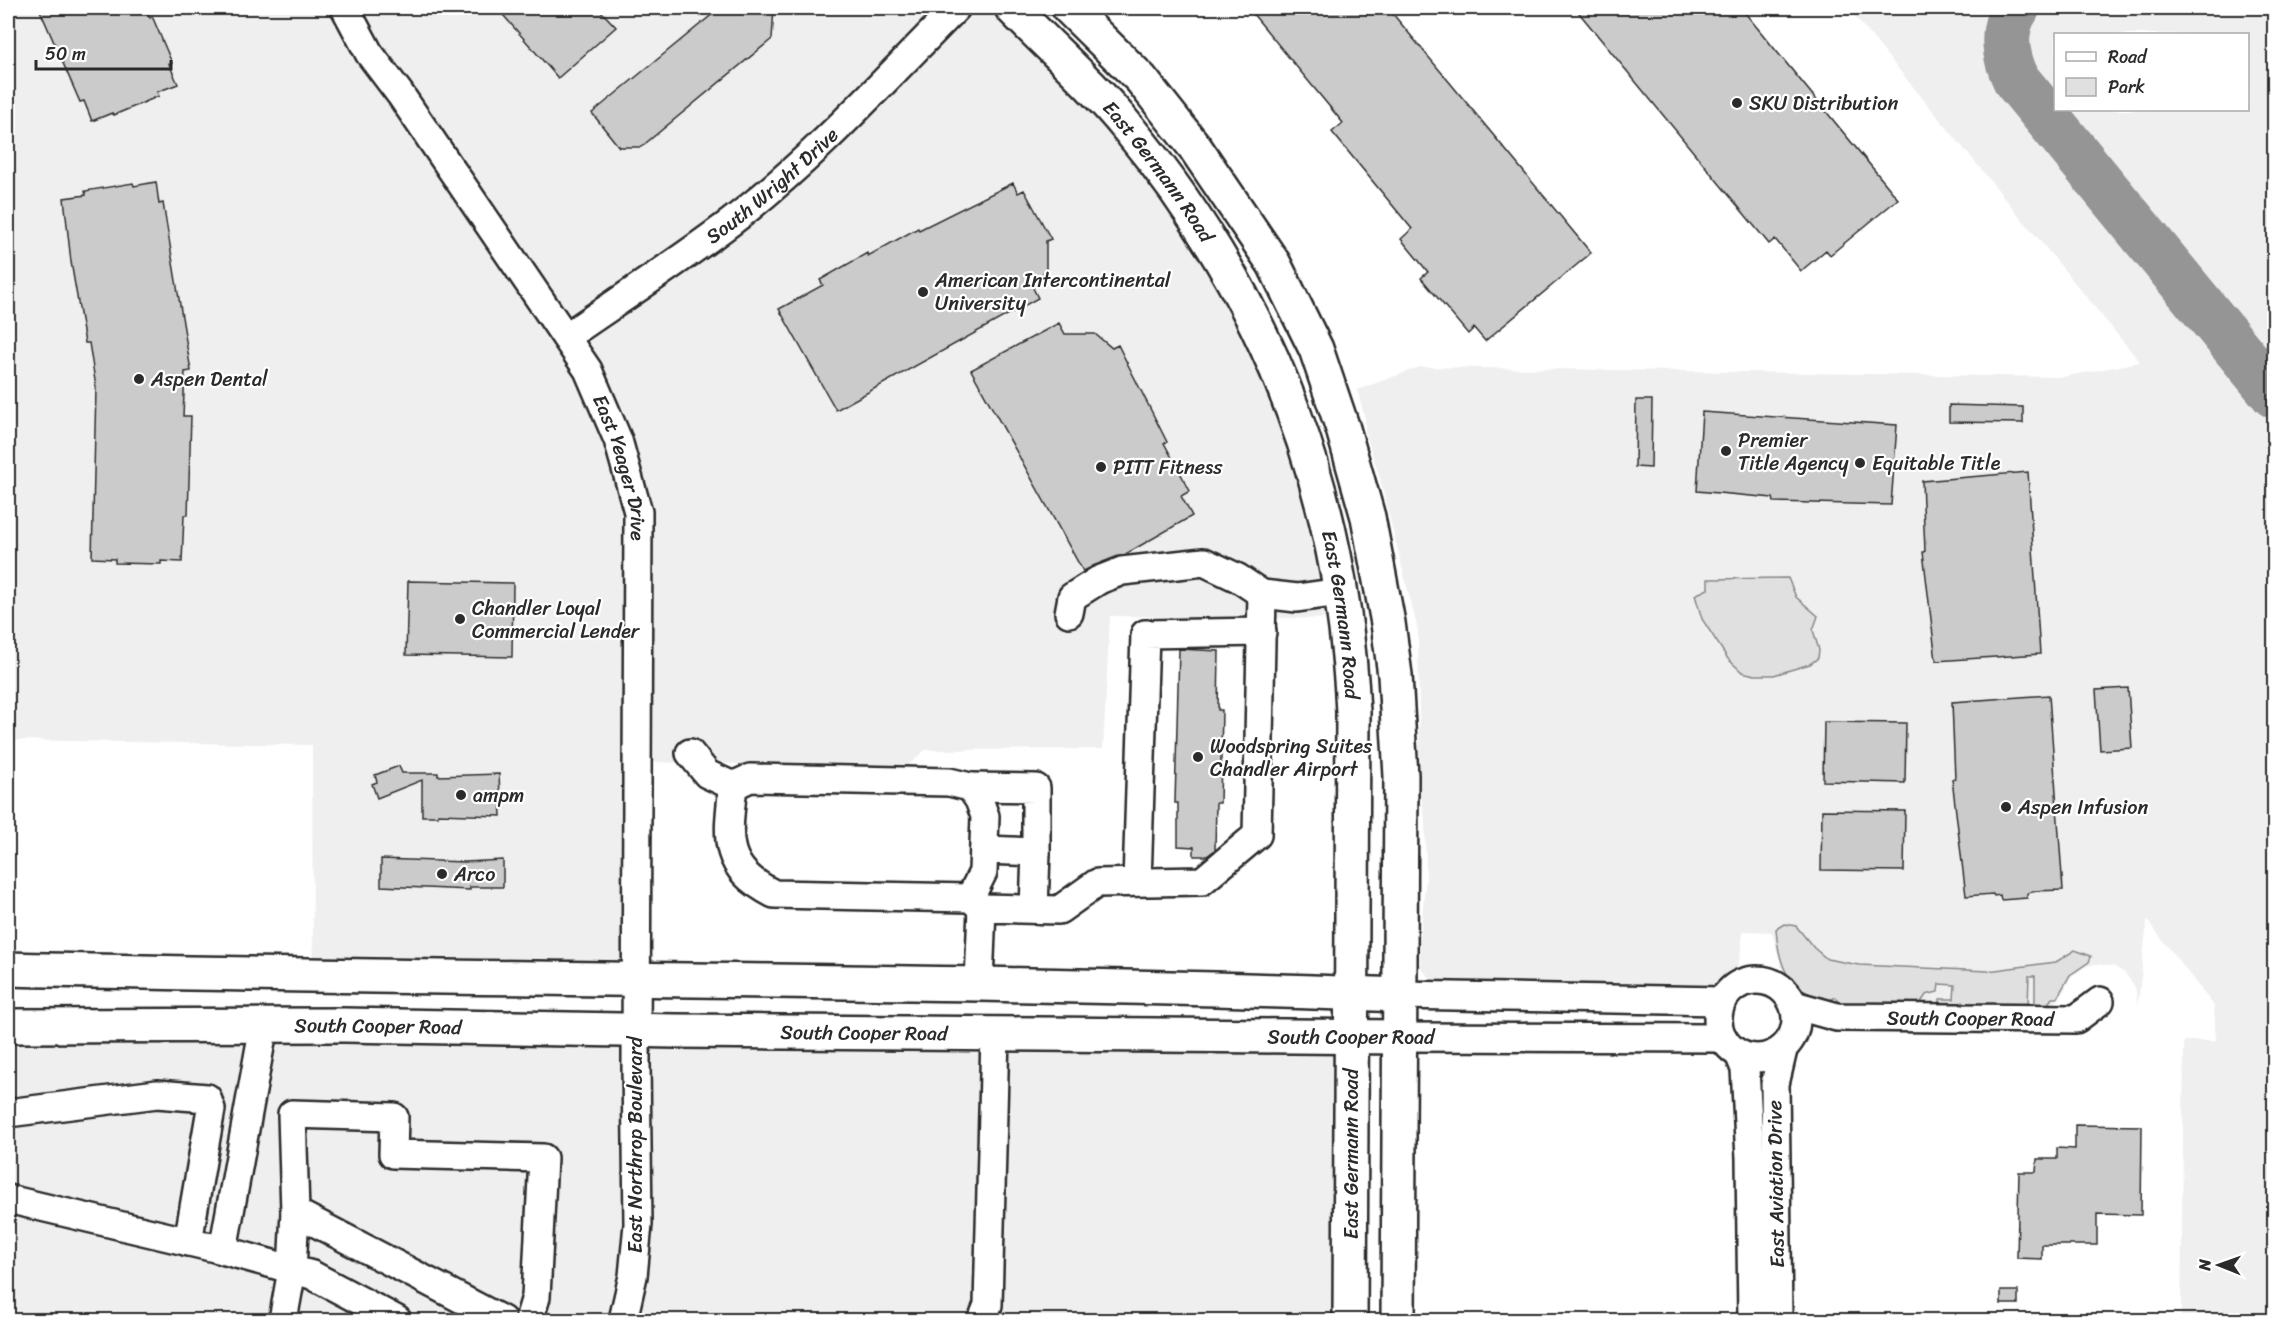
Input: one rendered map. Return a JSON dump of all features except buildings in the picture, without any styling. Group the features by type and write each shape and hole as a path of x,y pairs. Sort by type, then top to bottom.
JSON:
{"main road":[{"name":"East Germann Road","path":"1012,8 1127,126 1198,222 1236,286 1267,346 1296,413 1315,473 1350,645 1353,712 1350,1320"},
{"path":"1069,8 1141,79 1194,146 1274,264 1316,349 1343,429 1381,575 1395,675 1400,741 1401,1037 1398,1320"},
{"path":"1340,592 1359,608 1368,626 1381,707 1400,741"},
{"name":"South Cooper Road","path":"8,969 285,976 995,1035 1401,1037"},
{"name":"South Cooper Road","path":"8,1026 264,1025 636,1005 979,983 1401,995"}],"street":[{"name":"East Yeager Drive","path":"345,8 369,53 400,94 588,369 618,440 638,512 636,1005"},
{"name":"South Wright Drive","path":"566,337 732,221 832,133 956,8"},
{"path":"1069,613 1072,597 1099,580 1122,571 1175,564 1204,562 1238,578 1262,594 1297,597 1340,592"},
{"path":"733,786 729,824 734,862 752,882 774,894 976,903 1059,910 1097,883 1202,880 1257,835 1262,594"},
{"path":"1137,882 1145,633 1262,632"},
{"path":"690,753 707,774 733,786 750,778 949,782 970,787 1036,788 1034,909"},
{"path":"970,787 980,800 985,816 983,872 976,903 979,983"},
{"path":"984,850 1036,852"},
{"name":"South Cooper Road","path":"1401,995 1722,1001 1730,990 1754,980 1778,986 1794,1005 1837,1017 2076,1019 2100,1001"},
{"path":"1722,1001 1718,1014 1731,1046"},
{"name":"East Northrop Boulevard","path":"623,1320 633,1276 638,1224 636,1005"},
{"path":"1788,1043 1796,1025 1794,1005"},
{"name":"South Cooper Road","path":"1401,1037 1731,1046 1762,1059 1811,1028 1823,1027 1837,1017"},
{"path":"223,1250 264,1025"},
{"path":"982,1320 988,1305 995,1035"},
{"name":"East Aviation Drive","path":"1778,1320 1774,1084 1788,1043"},
{"name":"East Aviation Drive","path":"1731,1046 1745,1069 1750,1158 1752,1320"},
{"path":"8,1113 157,1094 207,1098 211,1109 188,1242"},
{"path":"283,1320 292,1270 295,1212 292,1114 394,1117 393,1154 543,1158 536,1297 529,1320"},
{"path":"8,1199 223,1250 312,1275 397,1320"},
{"path":"295,1212 502,1320"}],"shaded area":[{"path":"8,8 1012,8 1236,286 1345,619 1110,616 1103,749 925,750 907,767 639,762 637,979 313,976 312,745 8,740"},
{"path":"1848,8 2274,8 2274,1320 2181,1320 2184,1041 2216,1041 2214,1006 2147,920 2138,1005 2135,987 2125,973 2113,966 2095,964 2086,966 2071,977 2060,998 2049,1007 1823,1004 1807,1000 1794,989 1783,973 1772,932 1742,931 1742,947 1737,969 1716,988 1681,989 1661,984 1441,981 1430,978 1420,967 1426,875 1425,819 1420,792 1418,631 1380,479 1365,431 1365,418 1357,390 1420,367 2063,377 2140,362"},
{"path":"8,1026 1352,1038 1350,1320 8,1320"}],"green space":[{"path":"1788,578 1796,597 1818,616 1813,630 1819,650 1818,658 1810,664 1774,675 1742,672 1728,659 1702,619 1695,595 1708,589 1708,579"},
{"path":"1784,924 1796,926 1814,948 1827,959 1859,965 1988,971 2056,962 2075,950 2091,956 2089,962 2070,975 2057,998 2052,998 2047,1005 2035,1004 2035,976 2029,976 2028,1004 2025,1006 1967,1005 1963,1001 1957,1005 1940,1004 1940,999 1954,999 1955,985 1939,984 1938,992 1926,995 1920,1004 1840,1003 1836,997 1830,1000 1805,991 1789,976 1780,956 1776,929"}],"taxiway":[{"path":"2016,8 2008,25 2006,44 2017,81 2274,394"}],"place":[{"name":"SKU Distribution","path":"1737,103"},
{"name":"American Intercontinental University","path":"923,292"},
{"name":"Aspen Dental","path":"139,379"},
{"name":"Premier Title Agency","path":"1726,451"},
{"name":"Equitable Title","path":"1860,463"},
{"name":"PITT Fitness","path":"1101,467"},
{"name":"Chandler Loyal Commercial Lender","path":"460,619"},
{"name":"Woodspring Suites Chandler Airport","path":"1198,757"},
{"name":"ampm","path":"461,795"},
{"name":"Aspen Infusion","path":"2006,807"},
{"name":"Arco","path":"442,874"}]}
